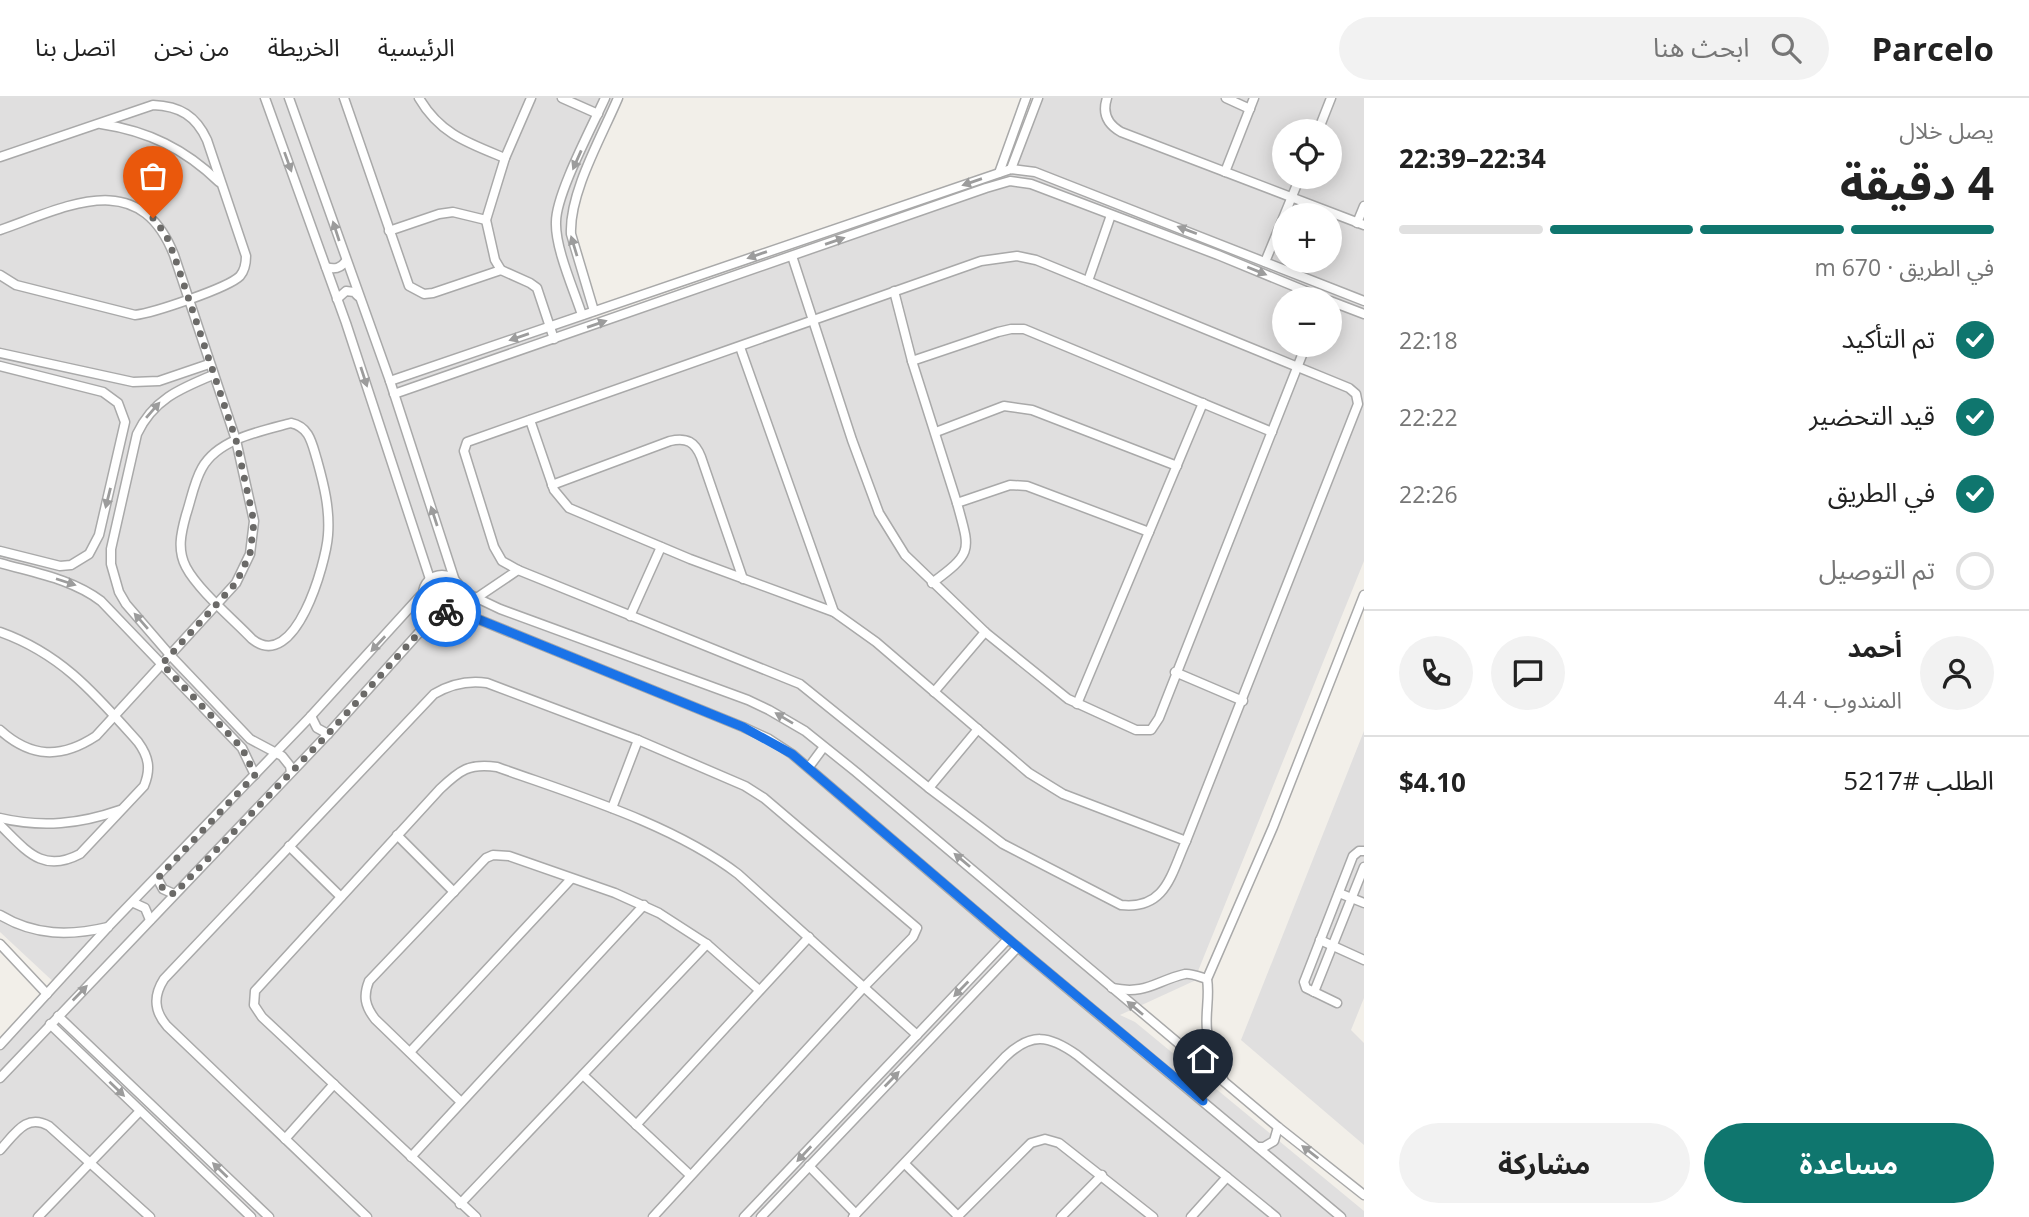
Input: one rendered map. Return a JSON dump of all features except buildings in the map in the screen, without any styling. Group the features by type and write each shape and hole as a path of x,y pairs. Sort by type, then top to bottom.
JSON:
{"street":[{"path":"0,1045 108,926 134,903 311,716 423,593 430,579 337,299 265,98"},
{"path":"289,98 390,381 460,590 475,599 748,700 786,719 945,847 1278,1127 1364,1195"},
{"path":"344,98 405,279 416,292 433,293 501,270"},
{"path":"419,98 438,125 452,135 505,158"},
{"path":"531,98 505,158 486,220 495,260 501,270 537,288 554,339"},
{"path":"562,98 598,114"},
{"path":"582,315 557,237 556,222 563,193 605,98"},
{"path":"594,311 571,234 570,222 575,199 618,98"},
{"path":"999,173 1027,98"},
{"path":"1011,169 1038,98"},
{"path":"1107,98 1105,114 1114,128 1361,224 1364,206"},
{"path":"1226,98 1250,109"},
{"path":"1225,172 1254,98"},
{"path":"1323,119 1331,98"},
{"path":"0,157 153,105 180,109 201,127 246,256 246,264 237,279 145,314 125,314 16,285 0,275"},
{"path":"100,124 127,128 166,142 201,165 221,184"},
{"path":"1016,127 1025,131"},
{"path":"390,381 1011,169 1035,172 1364,301"},
{"path":"394,394 1010,181 1031,184 1295,287"},
{"path":"1064,197 1069,185"},
{"path":"1265,262 1295,189"},
{"path":"935,195 939,205"},
{"path":"0,230 95,199 116,199 136,206 153,218 166,235 236,440 254,522 250,554 236,583 96,736 81,746 46,753 12,741 0,730"},
{"path":"389,231 453,212 486,220"},
{"path":"1087,281 1111,215"},
{"path":"1218,255 1222,244"},
{"path":"792,256 852,440 879,513 905,555 985,632 1077,704 1136,730 1151,730 1158,718 1301,357"},
{"path":"1017,256 1036,260 1298,366 1349,388 1356,394 1358,404 1243,701 1186,841 1163,891 1152,902 1137,906 1121,905 1014,851 929,788 800,684 518,570 502,561 494,547 464,448 467,442 894,291 998,257 1017,256"},
{"path":"326,267 333,270 346,261"},
{"path":"337,299 346,291 354,292 358,296"},
{"path":"894,291 912,361 968,543 958,563 932,583"},
{"path":"1342,306 1364,314"},
{"path":"912,361 1011,328 1024,329 1272,432"},
{"path":"740,347 834,612"},
{"path":"0,353 120,380 146,383 171,378 209,364"},
{"path":"0,366 93,388 110,396 123,412 124,432 95,546 81,561 60,566 0,551"},
{"path":"93,388 98,373"},
{"path":"213,375 166,396 149,413 137,434 111,549 114,578 122,598 170,655 250,739 286,761 291,772"},
{"path":"1077,704 1203,403"},
{"path":"936,432 1011,405 1032,410 1177,466"},
{"path":"530,420 552,485 558,497 569,508 660,547 834,612 876,642 1029,773 1063,793 1186,841"},
{"path":"291,423 300,425 307,431 325,487 328,534 326,557 299,623 277,645 268,647 259,645 217,603 187,569 181,556 182,528 202,468 217,452 236,440 291,423"},
{"path":"124,432 137,434"},
{"path":"552,485 670,441 690,440 701,457 743,579"},
{"path":"957,503 1018,484 1149,532"},
{"path":"95,546 111,549"},
{"path":"630,616 660,547"},
{"path":"0,563 66,582 90,593 242,748 255,775"},
{"path":"475,599 518,570"},
{"path":"430,579 446,576 455,581"},
{"path":"0,1078 328,734 424,627 453,609 459,601 460,590"},
{"path":"423,593 429,607 443,613"},
{"path":"1224,1081 1213,1056 1207,1029 1207,979 1273,827 1364,595"},
{"path":"453,609 769,739 809,767 1008,939 1342,1217"},
{"path":"0,632 23,641 63,664 81,679 145,752 149,763 149,775 144,786 79,854 66,861 52,863 38,859 0,825"},
{"path":"934,692 985,632"},
{"path":"1175,672 1243,701"},
{"path":"367,1217 167,1026 156,1009 156,998 164,979 434,694 460,683 487,683 638,740 755,792 917,928 914,937 864,987 653,1217"},
{"path":"311,716 317,727 328,734"},
{"path":"929,788 978,729"},
{"path":"612,808 638,740"},
{"path":"809,767 824,748"},
{"path":"476,1217 262,1017 254,1005 255,991 446,782 464,769 474,765 497,767 612,808 719,859 917,1035"},
{"path":"0,818 43,824 70,823 123,809"},
{"path":"397,835 454,892"},
{"path":"289,846 341,897"},
{"path":"1337,1003 1306,988 1304,982 1355,852 1364,851"},
{"path":"461,1102 369,1011 365,990 369,981 486,858 493,855 509,856 643,905 707,944 760,990"},
{"path":"1314,992 1364,867"},
{"path":"158,878 163,889 174,894"},
{"path":"410,1052 570,879"},
{"path":"1339,893 1364,903"},
{"path":"134,903 145,908 150,920"},
{"path":"411,1157 643,905"},
{"path":"0,915 34,930 59,934 84,933 108,926"},
{"path":"636,1125 809,937"},
{"path":"750,1215 1008,939"},
{"path":"1320,940 1364,960"},
{"path":"0,944 47,994"},
{"path":"460,1204 707,944"},
{"path":"761,1217 1018,947"},
{"path":"1111,988 1142,989 1187,973 1207,979"},
{"path":"58,1016 269,1217"},
{"path":"50,1024 251,1217"},
{"path":"809,1166 855,1216 1005,1057 1023,1043 1037,1038 1061,1044 1077,1055 1276,1217"},
{"path":"85,1058 94,1049"},
{"path":"583,1075 690,1175"},
{"path":"285,1139 334,1084"},
{"path":"863,1092 872,1100"},
{"path":"38,1217 140,1111"},
{"path":"0,1150 28,1122 39,1121 49,1126 150,1217"},
{"path":"1258,1147 1264,1147 1274,1141 1278,1127"},
{"path":"905,1164 958,1217 1031,1143 1045,1139 1059,1143 1153,1217"},
{"path":"1061,1217 1102,1175"},
{"path":"1191,1217 1227,1177"},
{"path":"45,1210 52,1217"}],"shaded area":[{"path":"0,98 614,98 567,214 566,236 592,319 1002,177 1033,98 1364,98 1364,561 1194,981 1120,1015 1135,1022 1364,1211 1364,1217 0,1217 0,1051 59,987 0,932"},
{"path":"1364,731 1364,998 1351,1030 1364,1043 1364,1145 1241,1040"}],"way so far":[{"path":"153,218 166,235 174,255 236,440 254,522 250,554 236,583 162,664 242,748 255,775 158,878 163,889 174,894 328,734 424,627 446,612"}],"route":[{"path":"446,612 453,609 769,739 809,767 1018,947 1203,1101"}]}
